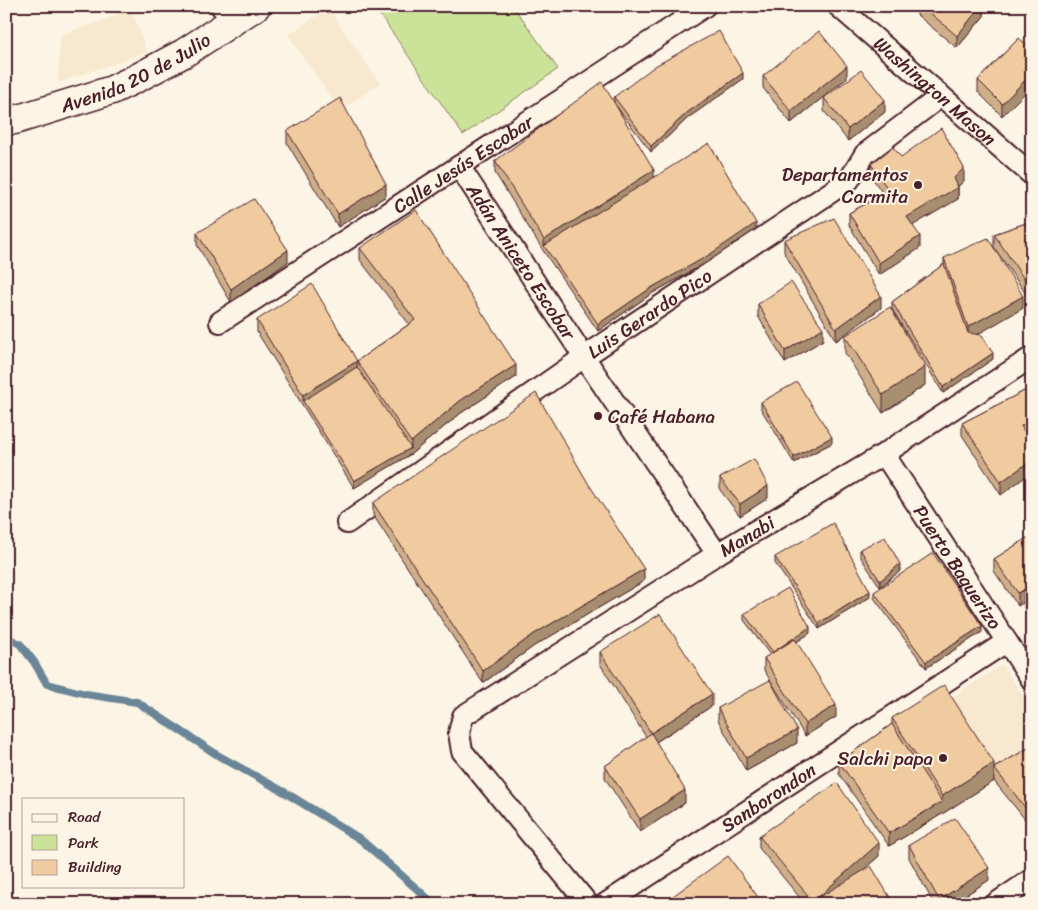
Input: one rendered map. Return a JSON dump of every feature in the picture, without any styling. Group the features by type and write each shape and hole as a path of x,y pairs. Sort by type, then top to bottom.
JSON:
{"main road":[{"name":"Avenida 20 de Julio","path":"6,120 15,120 112,90 184,53 227,14 256,6"}],"street":[{"name":"Calle Jesús Escobar","path":"220,322 705,6"},
{"name":"Washington Mason","path":"838,6 1032,176"},
{"name":"Luis Gerardo Pico","path":"347,522 584,357 849,180 865,154 941,96"},
{"name":"Adán Aniceto Escobar","path":"459,166 584,357 717,554"},
{"name":"Manabi","path":"588,904 462,751 459,733 463,716 717,554 884,454 1032,357"},
{"name":"Puerto Baquerizo","path":"884,454 1032,680"},
{"name":"Sanborondon","path":"605,904 1006,642"},
{"path":"995,904 1032,879"}],"shaded area":[{"path":"328,8 380,83 340,111 288,35"},
{"path":"132,10 147,52 58,83 60,35"},
{"path":"1002,664 1032,709 1032,758 994,781 944,703"}],"green space":[{"path":"374,6 513,6 558,69 463,135"}],"building":[{"path":"922,6 981,6 957,36"},
{"path":"719,31 743,73 688,112 651,146 614,97 655,66"},
{"path":"819,31 847,66 791,111 763,76"},
{"path":"1019,38 1032,50 1032,73 1002,104 978,80"},
{"path":"861,70 885,100 848,129 824,98"},
{"path":"602,82 654,170 544,240 495,161"},
{"path":"340,98 386,184 338,214 287,131"},
{"path":"941,128 964,168 954,178 958,187 907,217 920,236 879,263 849,213 889,191 871,164 893,147 901,157"},
{"path":"709,143 756,223 709,255 651,288 598,324 544,246"},
{"path":"254,199 288,250 231,289 197,233"},
{"path":"416,210 516,365 461,400 411,442 357,361 415,320 360,248"},
{"path":"834,218 881,296 836,329 784,240"},
{"path":"1032,221 1032,291 994,234"},
{"path":"988,238 1023,296 968,327 944,258"},
{"path":"944,264 968,333 982,335 993,353 943,387 892,302"},
{"path":"791,282 823,328 785,351 758,304"},
{"path":"312,284 357,361 303,395 257,320"},
{"path":"890,307 925,367 883,395 845,336"},
{"path":"357,367 411,448 354,481 303,401"},
{"path":"797,382 832,437 794,457 761,402"},
{"path":"1032,387 1032,419 1021,426 1032,445 1032,460 1001,482 962,423"},
{"path":"536,393 588,483 644,569 534,634 483,671 373,503"},
{"path":"754,459 768,486 740,504 720,478"},
{"path":"833,523 870,591 819,623 775,557"},
{"path":"1032,535 1032,585 1018,593 994,559"},
{"path":"885,537 900,564 880,581 860,549"},
{"path":"933,553 982,626 926,662 874,592"},
{"path":"1032,586 1032,604 1024,590"},
{"path":"788,588 810,627 773,652 744,614"},
{"path":"660,614 712,694 651,733 600,652"},
{"path":"795,639 836,705 805,724 764,658"},
{"path":"770,680 797,730 746,758 718,708"},
{"name":"Salchi papa","path":"944,685 994,763 942,796 892,718"},
{"path":"892,724 942,802 889,833 839,762"},
{"path":"651,733 685,790 640,819 605,766"},
{"path":"1032,746 1032,816 994,768"},
{"path":"837,783 879,843 815,900 871,866 894,904 815,904 759,836"},
{"path":"955,818 989,868 939,900 909,845"},
{"path":"728,856 763,904 662,904"}],"waterway":[{"path":"6,637 20,644 34,662 47,684 86,694 137,702 219,756 286,793 360,839 434,904"}],"place":[{"name":"Departamentos Carmita","path":"918,185"},
{"name":"Café Habana","path":"598,416"},
{"name":"Salchi papa","path":"943,758"}]}
